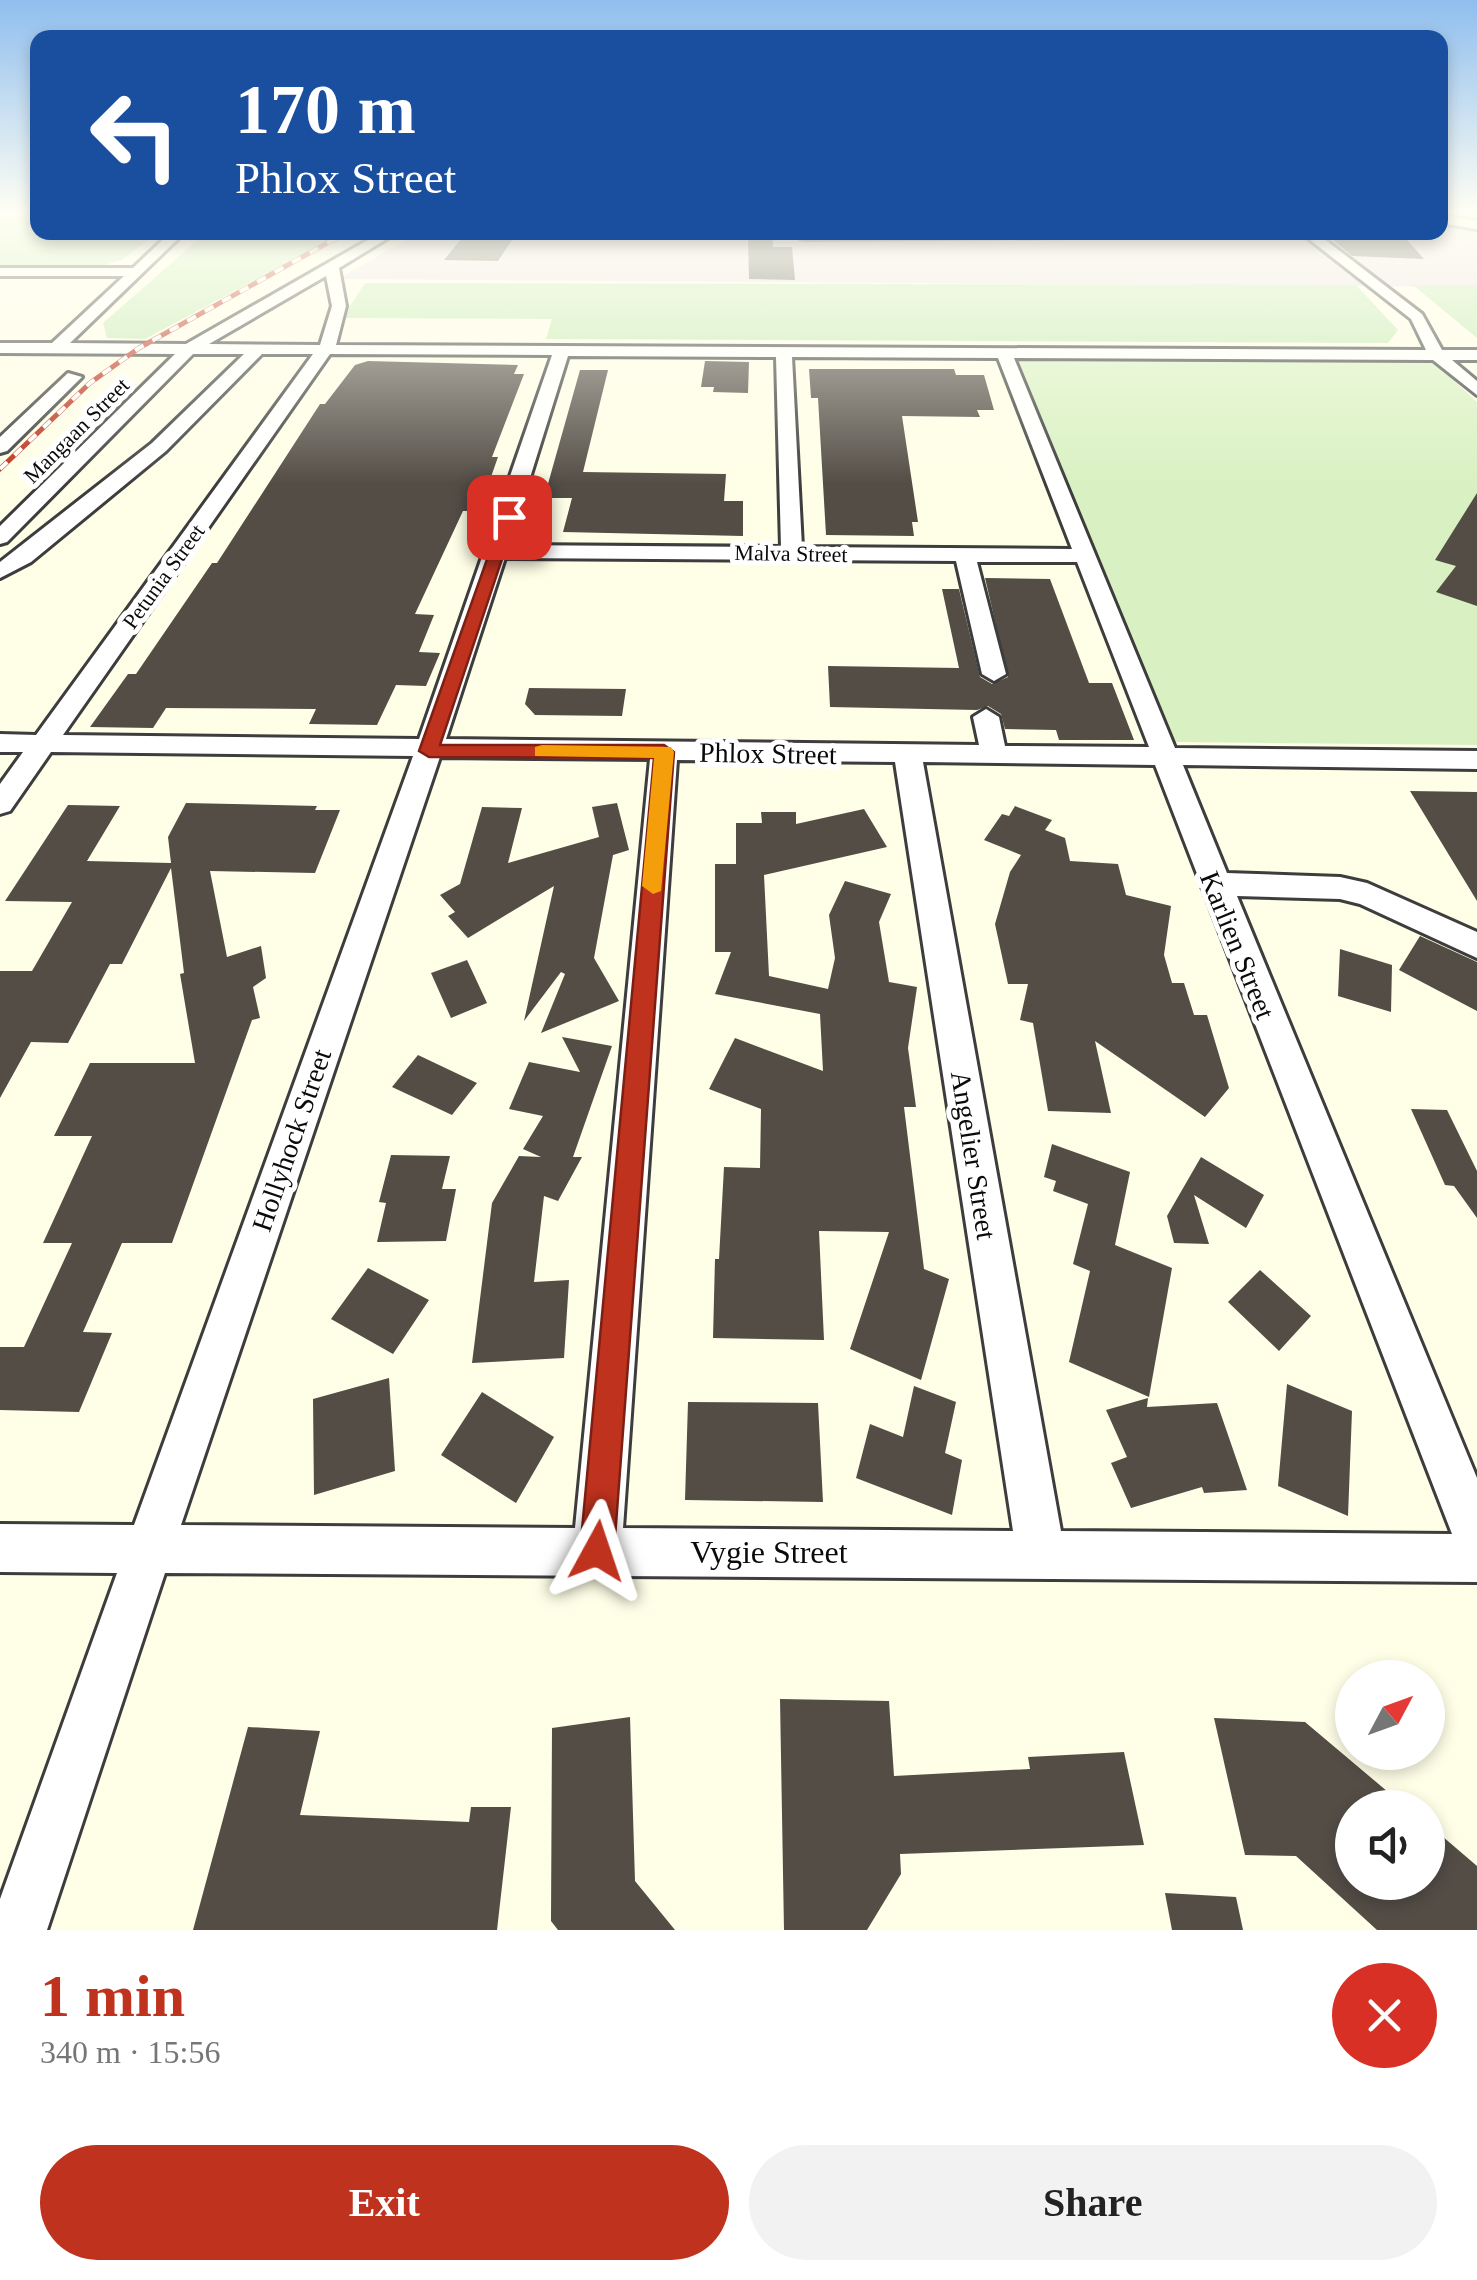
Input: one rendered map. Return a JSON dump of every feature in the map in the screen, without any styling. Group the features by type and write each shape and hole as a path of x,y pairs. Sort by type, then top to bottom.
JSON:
{"street":[{"path":"56,348 99,304"},
{"name":"Mangaan Street","path":"0,538 189,349 266,304"},
{"path":"327,348 339,304"},
{"path":"1399,304 1417,318 1436,354 1477,390"},
{"path":"0,348 1477,355"},
{"path":"0,572 159,447 258,348"},
{"name":"Petunia Street","path":"0,804 327,348"},
{"name":"Hollyhock Street","path":"18,1930 146,1550 429,751 562,350"},
{"path":"784,351 792,553"},
{"name":"Karlien Street","path":"1004,352 1477,1536"},
{"path":"0,446 74,377"},
{"name":"Malva Street","path":"498,550 1084,556"},
{"path":"965,555 994,674"},
{"path":"986,717 994,756"},
{"name":"Phlox Street","path":"0,744 1477,760"},
{"path":"597,1551 664,752"},
{"name":"Angelier Street","path":"908,756 1041,1554"},
{"path":"1214,884 1340,888 1368,894 1477,946"},
{"name":"Vygie Street","path":"0,1548 1477,1558"}],"green space":[{"path":"125,304 210,304 145,339 107,338 103,323"},
{"path":"351,304 1374,304 1398,330 1388,343 546,339 552,319 342,318"},
{"path":"1436,304 1477,304 1477,338"},
{"path":"1018,360 1434,362 1477,402 1477,745 1175,742"}],"building":[{"path":"368,361 518,365 514,374 524,374 492,457 498,457 479,511 463,511 415,614 434,615 419,652 440,653 426,686 396,685 377,725 309,724 316,709 166,708 153,728 90,727 128,674 136,674 212,563 217,563 320,404 325,404 355,365"},
{"path":"705,361 749,362 748,393 713,392 714,387 701,387"},
{"path":"809,369 954,369 956,375 984,375 994,410 977,410 980,417 902,416 918,522 912,522 914,536 826,535 818,398 811,398"},
{"path":"580,370 608,370 583,472 726,474 724,501 743,501 743,536 563,532 572,498 544,498"},
{"path":"1477,493 1477,606 1436,592 1456,566 1435,560"},
{"path":"985,578 1050,579 1089,683 1112,683 1134,740 1059,740 1056,730 1005,729 1001,714 988,706 977,710 830,707 828,666 959,668 942,589 959,589 980,677 992,684 1008,677"},
{"path":"529,688 626,689 622,716 535,715 525,704"},
{"path":"1410,791 1477,792 1477,901"},
{"path":"186,803 340,810 315,873 210,871 227,957 261,946 266,978 253,987 260,1018 252,1020 172,1243 122,1243 83,1332 112,1333 79,1412 0,1410 0,1347 24,1347 72,1243 43,1243 92,1136 54,1136 90,1063 195,1063 180,974 184,973 171,868 122,964 110,964 68,1043 31,1042 0,1098 0,971 32,971 72,902 5,901 68,805 120,806 87,861 171,863 168,837"},
{"path":"617,803 629,850 613,855 594,958 619,1001 541,1033 565,974 561,972 524,1021 554,886 468,938 448,916 455,912 440,895 460,884 482,807 522,808 508,863 599,837 592,807"},
{"path":"1015,806 1052,820 1045,830 1065,838 1070,861 1118,864 1126,895 1171,906 1164,955 1172,983 1184,983 1194,1015 1207,1015 1229,1088 1205,1117 1095,1041 1111,1113 1048,1111 1033,1023 1020,1020 1028,984 1008,984 995,924 1010,872 1021,855 984,840 1002,814 1009,816"},
{"path":"864,809 887,847 764,875 769,976 828,989 835,958 829,915 845,881 891,894 879,922 889,982 917,987 908,1048 916,1107 904,1107 924,1269 949,1279 921,1380 850,1349 889,1232 819,1231 824,1340 713,1338 715,1259 719,1259 724,1167 760,1168 761,1109 709,1089 735,1038 823,1071 820,1014 715,994 731,952 715,952 715,864 736,864 736,823 762,823 761,812 796,812 796,824"},
{"path":"1420,936 1477,962 1477,1011 1399,970"},
{"path":"1340,949 1392,965 1391,1012 1338,996"},
{"path":"467,960 487,1003 451,1018 431,973"},
{"path":"562,1037 612,1046 573,1157 582,1157 558,1201 544,1196 534,1282 569,1280 564,1358 472,1363 492,1203 519,1156 541,1157 523,1149 543,1116 509,1109 529,1062 580,1072"},
{"path":"418,1055 477,1083 452,1115 392,1087"},
{"path":"1411,1109 1447,1110 1477,1171 1477,1218 1454,1186 1445,1185"},
{"path":"1052,1144 1130,1172 1115,1245 1172,1268 1149,1397 1069,1362 1090,1271 1073,1264 1088,1204 1053,1191 1056,1181 1044,1177"},
{"path":"391,1155 450,1156 442,1189 456,1189 446,1241 377,1242 386,1203 379,1202"},
{"path":"1201,1157 1264,1195 1246,1228 1194,1195 1209,1244 1174,1243 1167,1216"},
{"path":"368,1268 429,1300 393,1354 331,1319"},
{"path":"1260,1270 1311,1316 1279,1351 1228,1302"},
{"path":"389,1378 395,1471 314,1495 313,1399"},
{"path":"1287,1384 1352,1411 1348,1516 1278,1486"},
{"path":"914,1386 956,1402 945,1453 962,1460 952,1515 856,1478 870,1424 903,1437"},
{"path":"482,1392 554,1437 516,1503 441,1455"},
{"path":"1148,1398 1147,1407 1217,1403 1247,1490 1204,1493 1202,1487 1131,1508 1111,1463 1127,1457 1106,1410"},
{"path":"688,1402 818,1403 823,1502 685,1500"},
{"path":"780,1699 889,1701 894,1776 1030,1769 1028,1757 1124,1752 1144,1845 900,1854 901,1874 867,1930 784,1930"},
{"path":"630,1717 635,1881 675,1930 558,1930 551,1921 552,1728"},
{"path":"1214,1718 1305,1722 1335,1747 1335,1770 1362,1770 1386,1790 1335,1790 1335,1892 1296,1856 1245,1855"},
{"path":"248,1727 320,1731 300,1815 469,1822 471,1807 511,1807 497,1930 193,1930"},
{"path":"1445,1839 1477,1866 1477,1930 1377,1930 1344,1900 1445,1900"},
{"path":"1165,1893 1236,1897 1243,1930 1172,1930"}],"railway":[{"path":"0,469 90,383 139,348 218,304"}],"slow traffic":[{"path":"542,751 664,752 653,886"}],"route":[{"path":"509,517 429,751 664,752 597,1551"}]}
